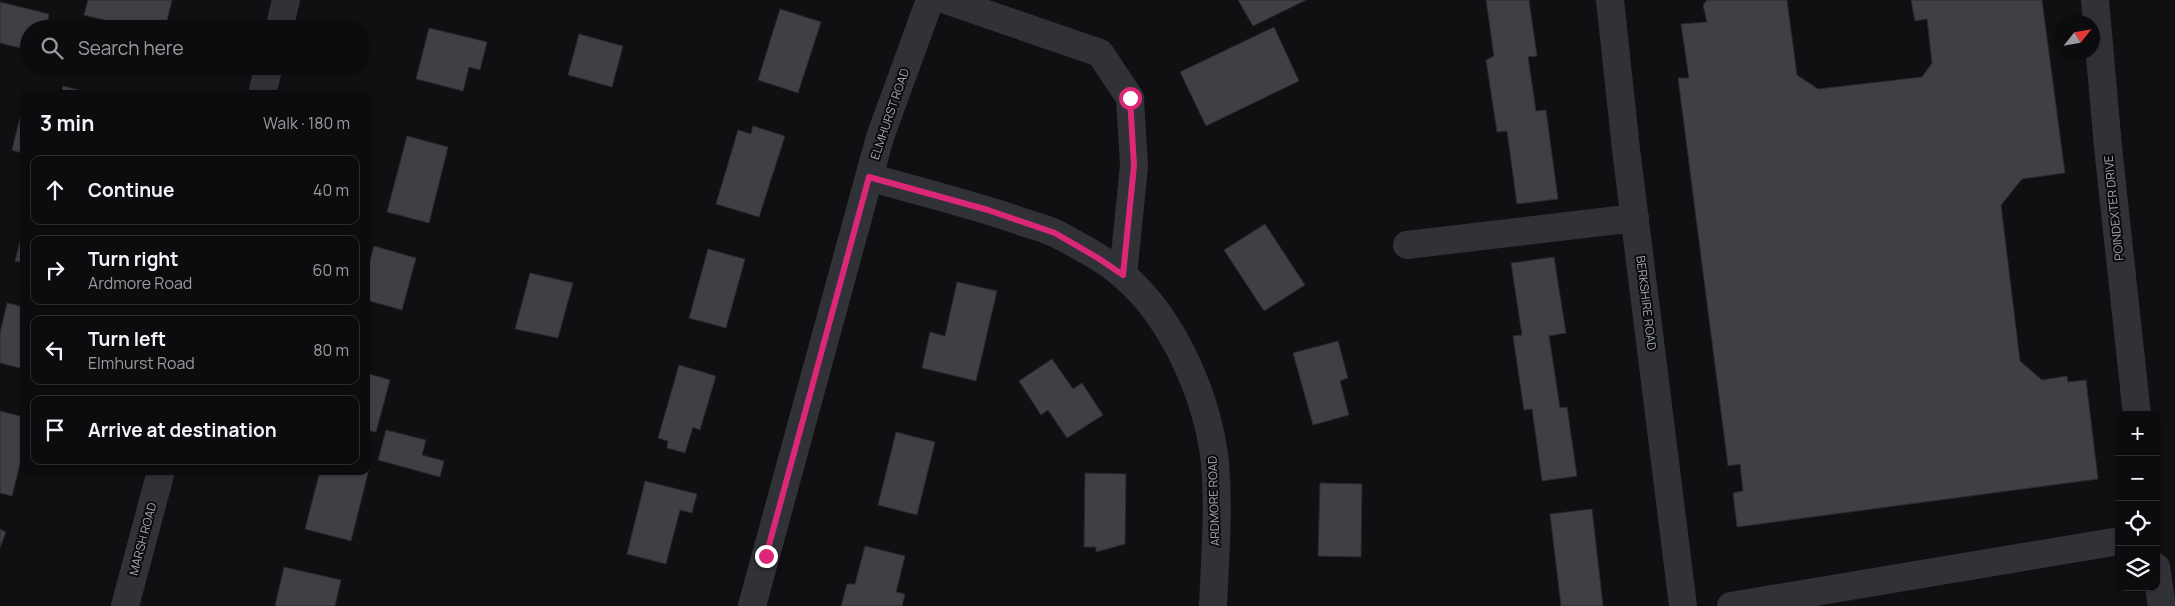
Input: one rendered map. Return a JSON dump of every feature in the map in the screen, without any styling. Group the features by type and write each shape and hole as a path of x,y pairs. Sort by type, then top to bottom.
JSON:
{"street":[{"path":"281,20 286,0"},
{"name":"ELMHURST ROAD","path":"752,606 880,137 930,0"},
{"path":"946,0 1100,53 1130,98 1134,166 1123,275"},
{"name":"BERKSHIRE ROAD","path":"1610,0 1683,606"},
{"name":"POINDEXTER DRIVE","path":"2095,0 2108,147 2137,411"},
{"path":"263,90 267,75"},
{"name":"ARDMORE ROAD","path":"869,177 988,210 1055,233 1123,275 1144,297 1174,340 1197,387 1206,413 1215,464 1216,548 1213,606"},
{"path":"1407,244 1635,218"},
{"name":"MARSH ROAD","path":"125,606 160,475"},
{"path":"1731,606 2115,542"},
{"path":"2160,591 2162,606"}],"building":[{"path":"88,0 172,0 167,20 104,20 84,15"},
{"path":"1238,0 1306,0 1253,26"},
{"path":"1486,0 1529,0 1537,56 1528,57 1536,111 1546,110 1558,199 1517,204 1507,131 1497,132 1486,60 1494,56"},
{"path":"1707,0 1787,0 1797,75 1818,89 1922,77 1932,63 1927,19 1915,21 1911,0 2042,0 2065,173 2022,179 2001,205 2020,361 2042,380 2067,376 2068,382 2086,380 2098,479 1737,527 1733,493 1743,491 1740,464 1728,466 1678,78 1689,78 1681,24 1707,22 1703,5"},
{"path":"0,2 49,14 48,20 20,20 20,48 0,43"},
{"path":"780,9 821,22 798,93 758,80"},
{"path":"1274,27 1299,81 1206,126 1180,72"},
{"path":"429,28 487,42 480,70 469,67 463,91 416,79"},
{"path":"579,34 623,46 612,87 568,75"},
{"path":"63,86 78,90 62,90"},
{"path":"20,117 20,153 12,150"},
{"path":"753,126 785,136 759,217 716,204 738,130 751,134"},
{"path":"407,136 448,147 429,223 387,212"},
{"path":"1265,224 1305,285 1264,311 1224,250"},
{"path":"20,242 20,262 15,261"},
{"path":"374,246 416,258 402,310 370,301 370,260"},
{"path":"708,249 745,259 726,328 689,318"},
{"path":"1554,257 1566,333 1549,336 1560,408 1567,407 1577,476 1542,481 1532,409 1524,410 1513,336 1522,335 1511,263"},
{"path":"530,273 573,283 558,338 515,329"},
{"path":"957,282 997,291 976,381 922,368 930,332 945,336"},
{"path":"7,303 20,306 20,368 0,363 0,333"},
{"path":"1338,341 1348,378 1340,381 1349,415 1313,425 1293,353"},
{"path":"1052,359 1073,389 1082,383 1103,415 1067,438 1048,410 1041,415 1019,381"},
{"path":"679,365 716,376 700,430 693,427 685,453 667,448 668,441 658,438"},
{"path":"370,374 390,380 376,432 370,431"},
{"path":"0,411 20,416 20,464 12,496 0,493"},
{"path":"386,430 426,440 422,455 444,461 440,477 378,460"},
{"path":"896,432 935,442 917,515 878,505"},
{"path":"1085,473 1126,474 1125,544 1096,552 1096,547 1084,547"},
{"path":"319,475 368,475 351,541 305,529"},
{"path":"645,481 697,494 692,513 680,510 666,564 627,554"},
{"path":"1320,483 1362,484 1361,557 1318,556"},
{"path":"1592,509 1603,606 1561,606 1550,514"},
{"path":"0,529 6,532 0,548"},
{"path":"865,546 905,556 896,592 905,594 902,606 841,606 847,584 855,584"},
{"path":"284,567 341,580 335,606 275,606"}],"route":[{"path":"766,556 869,177 988,210 1055,233 1123,275 1134,166 1130,98"}]}
